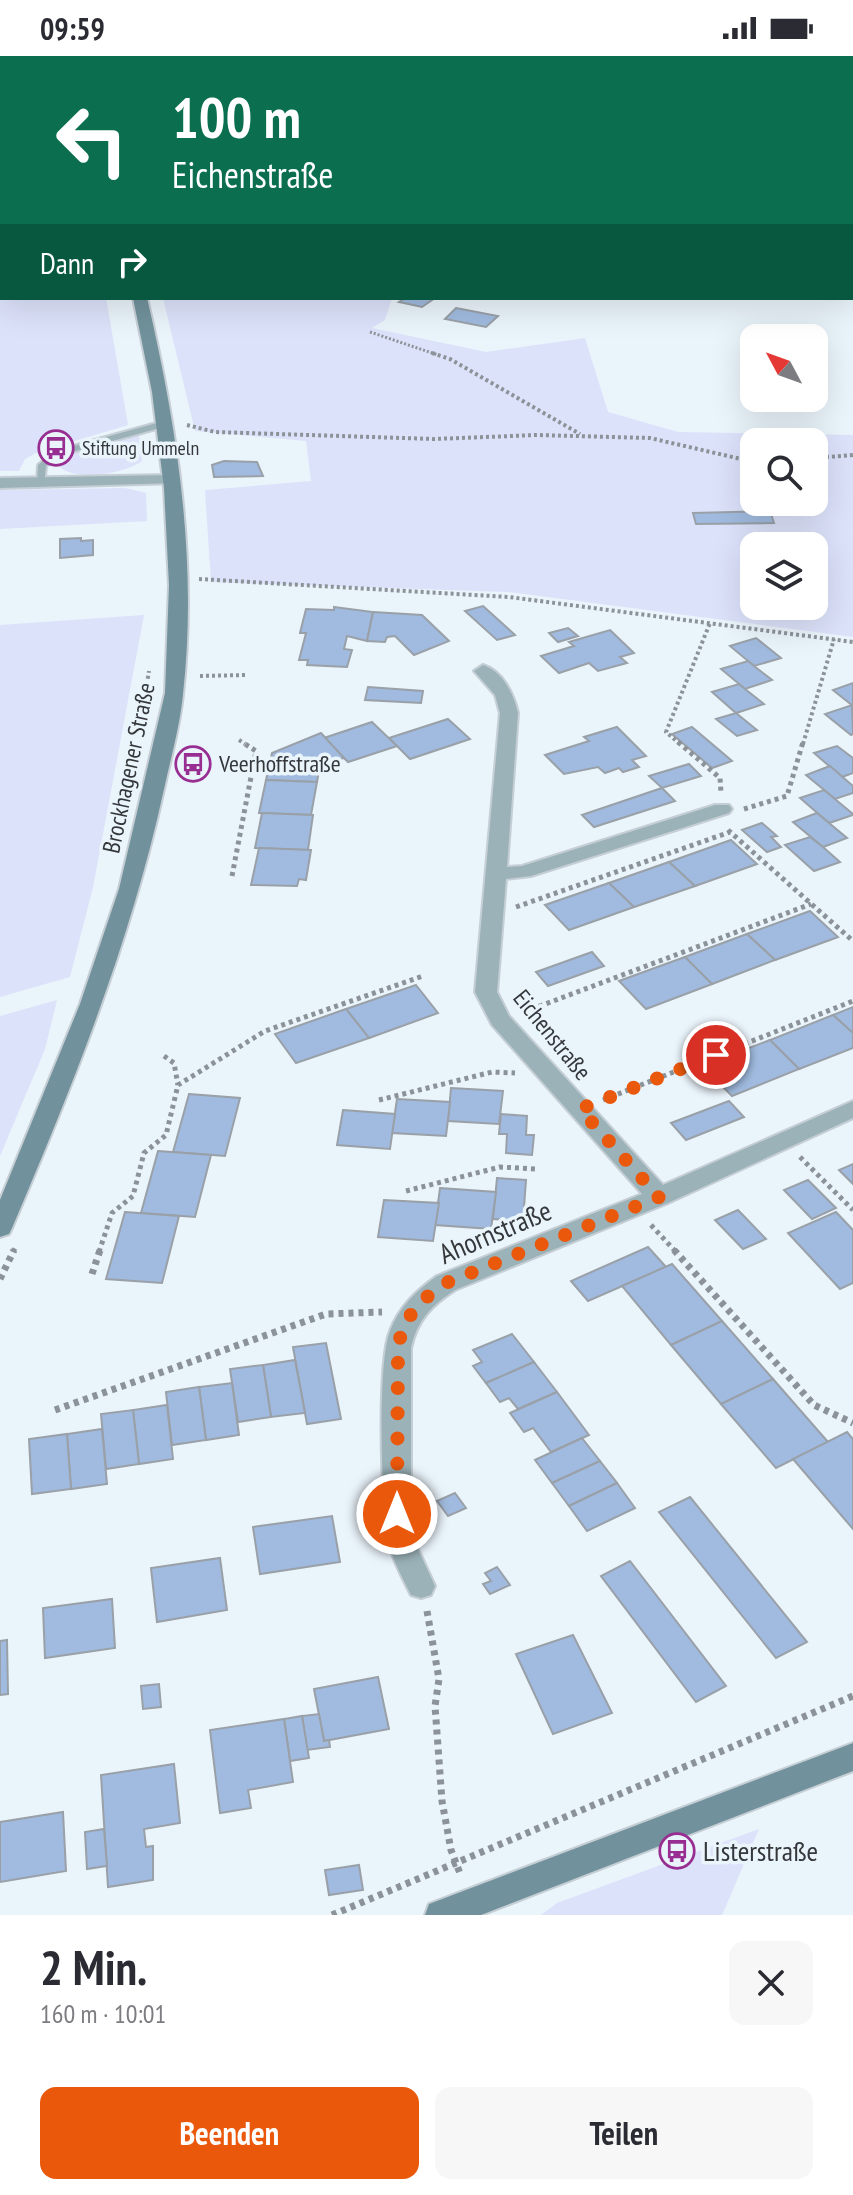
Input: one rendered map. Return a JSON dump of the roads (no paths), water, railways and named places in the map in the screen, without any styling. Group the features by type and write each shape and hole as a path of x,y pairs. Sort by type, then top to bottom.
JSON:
{"main road":[{"name":"Brockhagener Straße","path":"0,1228 71,1064 103,977 149,819 175,685 178,579 171,480 171,424 140,300"},
{"path":"441,1915 475,1908 853,1757"}],"street":[{"path":"0,483 171,480"},
{"name":"Eichenstraße","path":"483,671 494,680 508,702 486,992 500,1020 659,1197"},
{"path":"494,874 524,872 715,811"},
{"name":"Ahornstraße","path":"421,1586 404,1549 397,1514 398,1348 402,1327 427,1295 446,1283 659,1197 853,1109"}],"lane":[{"path":"41,483 42,465 58,453 171,424"}],"place":[{"name":"Stiftung Ummeln","path":"56,448"},
{"name":"Veerhoffstraße","path":"193,764"},
{"name":"Listerstraße","path":"677,1851"}]}
